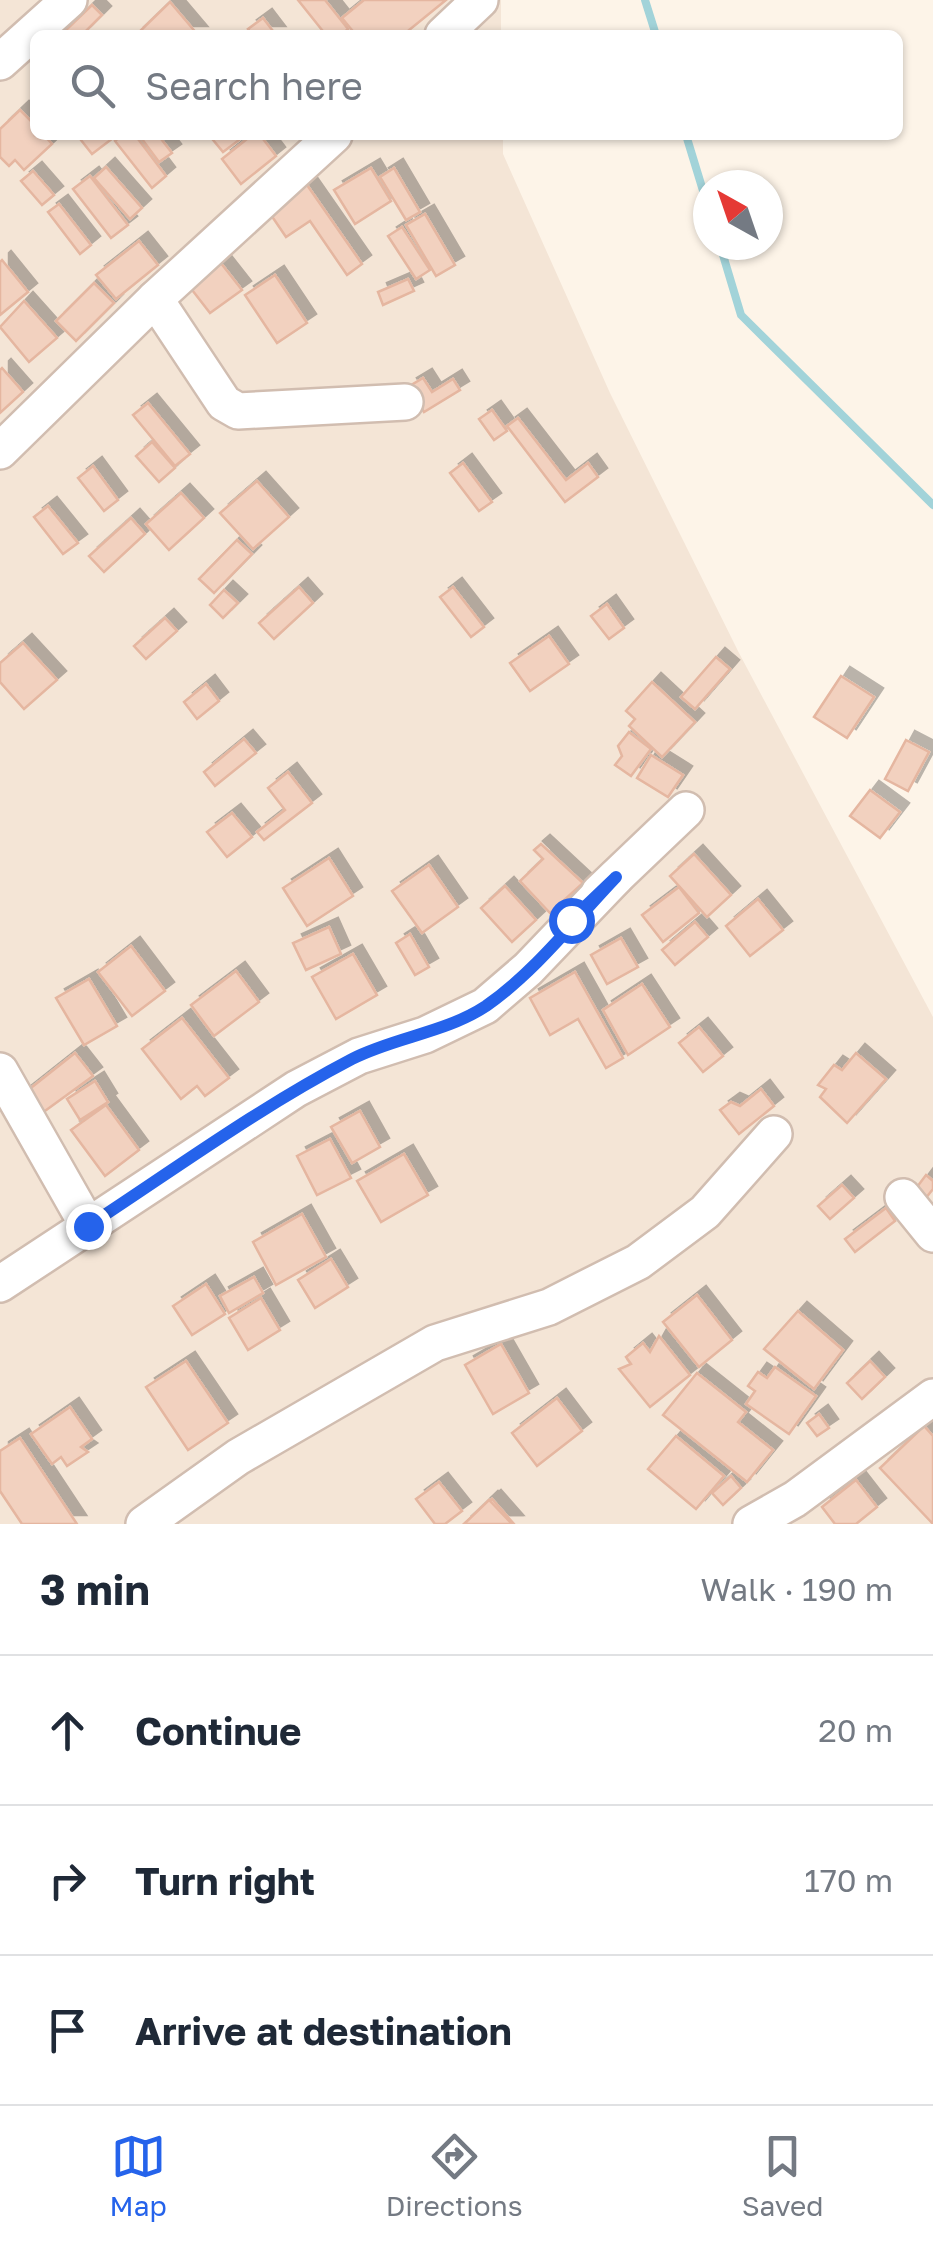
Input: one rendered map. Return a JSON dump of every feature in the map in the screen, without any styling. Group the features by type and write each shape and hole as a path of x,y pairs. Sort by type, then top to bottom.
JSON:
{"street":[{"path":"36,30 69,0"},
{"path":"447,30 480,0"},
{"path":"0,62 30,35"},
{"path":"0,451 155,300 329,140"},
{"path":"155,300 224,404 238,411 405,402"},
{"path":"0,1284 296,1088 358,1056 424,1035 485,1006 528,969 686,810"},
{"path":"0,1072 88,1226"},
{"path":"144,1524 238,1457 434,1343 549,1307 638,1262 705,1212 774,1134"},
{"path":"903,1198 933,1234"},
{"path":"751,1524 795,1499 933,1397"}],"shaded area":[{"path":"0,0 501,0 501,30 30,30 30,140 503,140 503,154 610,393 739,653 933,1017 933,1524 0,1524"}],"building":[{"path":"298,0 325,0 348,29 322,30"},
{"path":"364,0 446,0 409,30 352,30 342,18"},
{"path":"170,2 194,30 141,30"},
{"path":"92,5 102,15 87,30 66,30"},
{"path":"263,18 272,30 249,30"},
{"path":"20,110 30,120 30,140 48,140 52,144 24,170 15,160 9,166 0,157 0,129"},
{"path":"81,140 110,140 92,154"},
{"path":"139,140 166,176 152,188 115,141"},
{"path":"143,140 162,140 172,153 159,162"},
{"path":"213,140 239,140 223,152"},
{"path":"246,140 264,140 276,156 241,184 222,159"},
{"path":"106,167 142,208 130,219 94,178"},
{"path":"371,168 391,201 355,224 334,190"},
{"path":"394,168 420,212 406,220 380,177"},
{"path":"33,171 54,195 42,205 21,181"},
{"path":"90,176 128,225 111,238 73,189"},
{"path":"307,185 362,264 347,275 310,221 286,237 269,212"},
{"path":"59,204 91,245 80,254 48,212"},
{"path":"425,214 455,265 436,276 406,225"},
{"path":"402,227 430,270 416,279 388,236"},
{"path":"139,241 158,265 116,299 96,275"},
{"path":"0,262 28,292 0,315"},
{"path":"220,262 242,290 210,313 189,286"},
{"path":"275,275 307,323 277,343 245,295"},
{"path":"408,279 414,291 383,305 378,292"},
{"path":"94,283 114,303 76,341 56,321"},
{"path":"24,301 57,338 29,362 0,327"},
{"path":"0,370 23,392 0,413"},
{"path":"423,378 432,392 453,379 460,390 424,412 408,387"},
{"path":"148,403 190,454 175,466 133,415"},
{"path":"492,410 507,431 494,440 479,419"},
{"path":"518,418 566,480 588,463 598,477 565,502 507,426"},
{"path":"152,442 175,468 159,482 136,456"},
{"path":"463,463 492,502 479,511 450,473"},
{"path":"93,466 118,500 104,511 78,478"},
{"path":"257,481 289,517 253,549 220,513"},
{"path":"181,493 204,518 169,550 146,524"},
{"path":"48,506 78,543 63,554 34,517"},
{"path":"131,518 145,534 104,572 89,556"},
{"path":"237,540 252,554 214,593 199,579"},
{"path":"299,587 313,603 274,639 259,623"},
{"path":"453,587 484,627 471,637 440,597"},
{"path":"224,590 238,603 223,618 210,605"},
{"path":"607,604 624,628 609,639 591,616"},
{"path":"165,618 177,631 146,659 134,646"},
{"path":"549,636 569,664 530,691 510,663"},
{"path":"23,643 57,680 24,709 0,682 0,663"},
{"path":"716,657 730,669 695,709 681,697"},
{"path":"841,676 874,697 847,738 814,717"},
{"path":"652,682 695,722 662,757 629,726 635,719 626,711"},
{"path":"206,684 219,701 197,719 184,702"},
{"path":"629,732 651,749 631,776 615,765 622,756 618,746"},
{"path":"244,739 256,753 215,786 204,772"},
{"path":"906,740 929,752 908,791 885,779"},
{"path":"651,755 683,775 668,797 637,778"},
{"path":"288,772 312,803 264,840 257,832 285,810 268,788"},
{"path":"870,790 900,812 880,838 850,816"},
{"path":"232,813 252,837 227,857 207,832"},
{"path":"541,844 583,883 550,913 520,881 543,859 534,850"},
{"path":"694,854 731,895 707,917 670,876"},
{"path":"329,858 353,896 307,926 283,888"},
{"path":"429,865 458,907 422,933 392,891"},
{"path":"505,886 536,920 512,942 481,908"},
{"path":"679,887 699,913 663,942 642,915"},
{"path":"758,899 783,930 750,956 726,926"},
{"path":"695,922 708,937 675,965 662,950"},
{"path":"329,927 341,954 306,970 293,943"},
{"path":"410,934 429,967 415,975 396,943"},
{"path":"621,938 638,967 607,984 591,955"},
{"path":"131,946 165,991 132,1016 98,972"},
{"path":"353,954 377,995 336,1019 312,977"},
{"path":"236,971 259,1002 214,1036 191,1005"},
{"path":"575,972 623,1058 606,1068 578,1019 550,1035 530,998"},
{"path":"89,979 117,1026 84,1045 56,998"},
{"path":"642,984 670,1027 628,1055 603,1010"},
{"path":"182,1018 229,1078 205,1096 197,1086 181,1099 142,1049"},
{"path":"699,1027 723,1056 703,1072 679,1043"},
{"path":"75,1053 93,1076 38,1116 22,1095"},
{"path":"856,1053 886,1079 847,1123 820,1097 826,1089 818,1085 834,1065 842,1070"},
{"path":"95,1081 108,1102 80,1120 67,1099"},
{"path":"761,1089 774,1106 739,1134 720,1110 731,1102 740,1106"},
{"path":"106,1105 139,1150 105,1176 71,1130"},
{"path":"360,1111 380,1147 352,1163 331,1127"},
{"path":"330,1139 351,1178 317,1195 297,1156"},
{"path":"404,1154 428,1195 381,1222 357,1181"},
{"path":"926,1175 933,1181 933,1189 925,1199 914,1191"},
{"path":"842,1185 854,1198 830,1219 818,1206"},
{"path":"886,1208 895,1221 855,1252 845,1239"},
{"path":"302,1214 326,1257 276,1285 253,1242"},
{"path":"331,1259 348,1287 315,1308 298,1280"},
{"path":"254,1277 263,1293 229,1313 220,1296"},
{"path":"206,1284 225,1314 192,1335 173,1306"},
{"path":"697,1295 732,1340 699,1367 663,1322"},
{"path":"261,1298 280,1330 248,1350 229,1318"},
{"path":"798,1311 843,1350 814,1389 764,1349"},
{"path":"659,1336 690,1375 650,1407 619,1369 631,1364 626,1357 643,1343 650,1352"},
{"path":"501,1344 529,1393 493,1414 465,1365"},
{"path":"186,1361 228,1423 188,1450 146,1387"},
{"path":"870,1361 885,1377 862,1399 847,1383"},
{"path":"775,1367 816,1396 789,1434 746,1404 755,1391 748,1386 758,1372 767,1378"},
{"path":"697,1373 746,1412 738,1422 773,1450 747,1482 663,1415"},
{"path":"557,1398 582,1431 537,1466 512,1433"},
{"path":"70,1407 92,1439 81,1447 88,1452 67,1466 61,1457 52,1464 31,1434"},
{"path":"819,1414 829,1428 817,1436 807,1423"},
{"path":"924,1426 933,1436 933,1524 880,1468"},
{"path":"676,1436 724,1476 696,1509 648,1469"},
{"path":"20,1438 77,1524 22,1524 0,1491 0,1451"},
{"path":"731,1476 741,1488 723,1505 712,1493"},
{"path":"856,1480 877,1507 856,1524 835,1524 822,1507"},
{"path":"439,1482 462,1511 445,1524 435,1524 416,1499"},
{"path":"492,1499 514,1524 464,1524"},
{"path":"489,1500 512,1524 464,1524"}],"waterway":[{"path":"645,0 654,30"},
{"path":"688,140 697,170"},
{"path":"724,260 741,315 933,505"}],"route":[{"path":"88,1226 296,1088 358,1056 424,1035 485,1006 528,969 616,877 571,920"}]}
